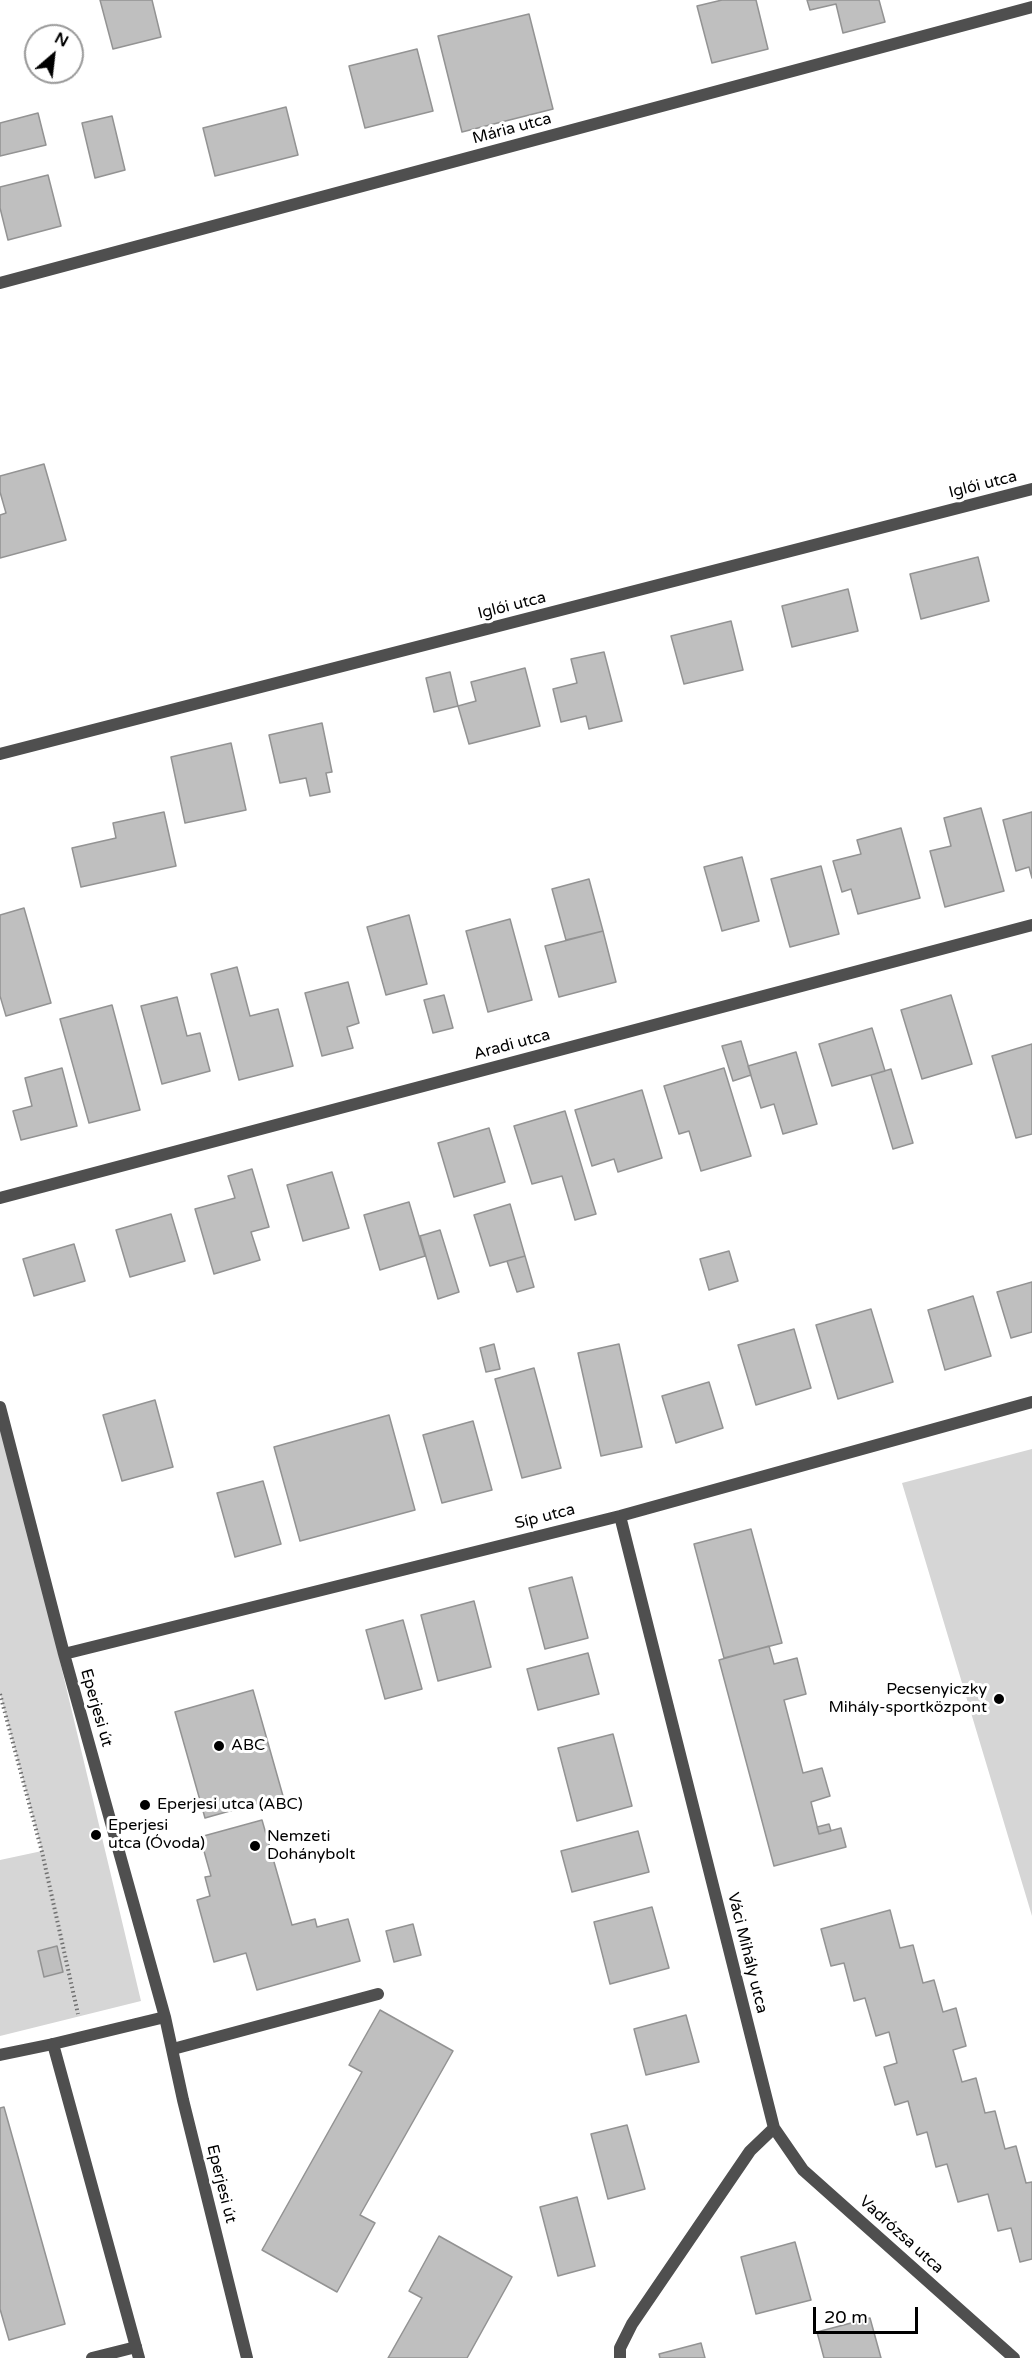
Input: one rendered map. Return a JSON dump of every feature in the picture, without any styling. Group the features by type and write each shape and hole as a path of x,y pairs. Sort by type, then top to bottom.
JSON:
{"street":[{"name":"Mária utca","path":"0,283 1032,7"},
{"name":"Iglói utca","path":"0,754 1032,489"},
{"name":"Aradi utca","path":"0,1198 1032,925"},
{"name":"Síp utca","path":"64,1654 620,1516 1032,1402"},
{"name":"Eperjesi út","path":"0,1407 64,1654 165,2017 183,2100 247,2358"},
{"name":"Váci Mihály utca","path":"620,1516 774,2128"},
{"path":"173,2049 378,1994"},
{"path":"0,2055 83,2038 165,2017"},
{"path":"53,2044 137,2352 92,2358"},
{"path":"620,2358 620,2348 638,2314 750,2151 774,2128"},
{"name":"Vadrózsa utca","path":"774,2128 803,2170 1014,2358"}],"path":[{"path":"0,1694 42,1852 83,2038"}],"shaded area":[{"path":"0,1410 141,2001 0,2036 0,1860 42,1851 0,1694"},
{"name":"Pecsenyiczky Mihály-sportközpont","path":"1032,1449 1032,1916 902,1483"}],"building":[{"path":"100,0 152,0 161,37 113,49"},
{"path":"722,0 756,0 768,49 712,63 697,6"},
{"path":"807,0 879,0 885,22 843,33 836,4 810,10"},
{"path":"529,14 553,109 462,132 438,36"},
{"path":"417,49 433,111 365,128 349,66"},
{"path":"286,107 298,155 215,176 203,128"},
{"path":"38,113 46,145 0,156 0,123"},
{"path":"112,116 125,170 95,178 82,123"},
{"path":"48,175 61,226 8,240 0,208 0,187"},
{"path":"44,464 66,540 0,558 0,515 6,513 0,492 0,476"},
{"path":"978,557 989,601 921,619 910,574"},
{"path":"848,589 858,631 792,647 782,606"},
{"path":"731,621 743,670 684,684 671,636"},
{"path":"604,652 622,721 589,729 586,716 561,722 553,689 577,683 571,659"},
{"path":"525,668 540,726 469,744 458,706 476,701 471,682"},
{"path":"450,672 458,706 434,712 426,678"},
{"path":"322,723 332,772 326,773 330,792 310,796 306,778 280,783 269,735"},
{"path":"231,743 246,810 185,823 171,757"},
{"path":"981,808 1004,891 945,907 930,851 951,846 944,818"},
{"path":"164,812 176,866 81,887 72,848 116,838 113,823"},
{"path":"1032,812 1032,878 1029,867 1016,871 1003,820"},
{"path":"901,828 920,898 858,914 851,889 842,892 833,861 861,854 857,840"},
{"path":"742,857 759,921 722,931 704,867"},
{"path":"821,866 839,934 790,947 771,879"},
{"path":"589,879 603,931 566,940 552,889"},
{"path":"24,908 51,1003 6,1016 0,996 0,915"},
{"path":"409,915 427,984 386,995 367,927"},
{"path":"510,919 532,1000 488,1012 466,931"},
{"path":"603,931 616,982 559,997 545,946"},
{"path":"237,967 250,1016 278,1009 293,1066 239,1080 211,974"},
{"path":"348,982 359,1023 347,1027 353,1048 322,1056 305,993"},
{"path":"444,995 453,1028 433,1033 424,1000"},
{"path":"951,995 972,1064 922,1079 901,1010"},
{"path":"177,997 187,1036 200,1033 210,1071 162,1084 141,1006"},
{"path":"112,1005 140,1110 89,1123 60,1019"},
{"path":"872,1028 885,1071 832,1086 819,1044"},
{"path":"741,1041 751,1075 733,1081 722,1046"},
{"path":"1032,1044 1032,1134 1016,1138 992,1056"},
{"path":"796,1052 817,1124 783,1134 774,1104 761,1108 748,1066"},
{"path":"62,1068 77,1126 21,1140 13,1111 32,1106 25,1078"},
{"path":"724,1068 751,1156 701,1171 689,1131 679,1134 664,1086"},
{"path":"891,1069 913,1143 893,1149 871,1075"},
{"path":"642,1090 662,1158 618,1172 614,1159 592,1166 575,1110"},
{"path":"565,1111 596,1214 575,1220 562,1176 532,1184 514,1126"},
{"path":"489,1128 505,1182 454,1197 438,1143"},
{"path":"252,1169 269,1227 251,1232 260,1260 214,1274 195,1209 235,1198 228,1176"},
{"path":"332,1172 349,1228 303,1241 287,1185"},
{"path":"409,1202 425,1256 380,1270 364,1215"},
{"path":"510,1204 525,1256 490,1266 474,1215"},
{"path":"171,1214 185,1261 130,1277 116,1230"},
{"path":"440,1230 459,1292 438,1299 420,1236"},
{"path":"74,1244 85,1281 34,1296 23,1259"},
{"path":"729,1251 738,1281 709,1290 700,1259"},
{"path":"525,1256 534,1287 517,1292 507,1261"},
{"path":"1032,1282 1032,1332 1011,1338 997,1292"},
{"path":"973,1296 991,1356 945,1370 928,1310"},
{"path":"871,1309 893,1382 838,1399 816,1325"},
{"path":"794,1329 811,1388 756,1405 738,1345"},
{"path":"494,1344 500,1369 486,1372 480,1348"},
{"path":"619,1344 642,1447 601,1456 578,1353"},
{"path":"534,1368 561,1468 522,1478 495,1379"},
{"path":"709,1382 723,1428 676,1443 662,1396"},
{"path":"155,1400 173,1467 122,1481 103,1415"},
{"path":"389,1415 415,1510 300,1541 274,1447"},
{"path":"473,1421 492,1490 442,1503 423,1435"},
{"path":"263,1481 281,1544 235,1557 217,1493"},
{"path":"751,1529 782,1643 724,1658 694,1544"},
{"path":"572,1577 588,1638 545,1649 529,1588"},
{"path":"474,1601 491,1667 438,1681 421,1615"},
{"path":"403,1620 422,1689 385,1699 366,1630"},
{"path":"769,1646 774,1664 797,1658 806,1694 784,1700 803,1773 822,1768 830,1796 811,1802 819,1834 841,1828 846,1847 774,1866 719,1660"},
{"path":"588,1653 599,1694 538,1710 527,1669"},
{"path":"253,1690 283,1796 205,1818 175,1712"},
{"path":"613,1734 632,1806 577,1821 558,1748"},
{"path":"262,1820 292,1925 315,1919 317,1927 348,1919 360,1961 257,1990 246,1953 214,1962 197,1900 210,1896 205,1877 211,1876 200,1837"},
{"path":"829,1824 831,1831 819,1834 817,1827"},
{"path":"638,1831 649,1872 572,1892 561,1851"},
{"path":"652,1907 669,1968 610,1984 594,1922"},
{"path":"890,1910 900,1948 913,1945 923,1983 934,1980 943,2012 956,2008 966,2046 953,2050 962,2082 976,2078 985,2113 995,2111 1005,2149 1016,2146 1026,2183 1032,2182 1032,2259 1020,2262 1011,2228 998,2231 988,2194 958,2202 947,2164 936,2167 927,2132 917,2135 908,2101 895,2105 884,2067 897,2063 889,2032 876,2036 865,1998 854,2001 844,1963 831,1966 821,1929"},
{"path":"413,1924 421,1955 394,1962 386,1931"},
{"path":"57,1946 63,1972 44,1977 38,1951"},
{"path":"380,2010 453,2051 360,2215 375,2223 337,2292 262,2250 362,2072 349,2065"},
{"path":"686,2015 699,2062 646,2075 634,2029"},
{"path":"4,2107 65,2324 9,2340 0,2309 0,2108"},
{"path":"627,2125 645,2189 608,2199 591,2134"},
{"path":"577,2197 595,2266 558,2276 540,2207"},
{"path":"439,2236 512,2277 467,2358 388,2358 422,2298 409,2291"},
{"path":"795,2242 811,2300 756,2314 741,2257"},
{"path":"870,2318 881,2358 824,2358 817,2332"},
{"path":"701,2343 705,2358 660,2358 659,2354"}],"place":[{"name":"Pecsenyiczky Mihály-sportközpont","path":"999,1699"},
{"name":"ABC","path":"219,1746"},
{"name":"Eperjesi utca (ABC)","path":"145,1805"},
{"name":"Eperjesi utca (Óvoda)","path":"96,1835"},
{"name":"Nemzeti Dohánybolt","path":"255,1846"}]}
